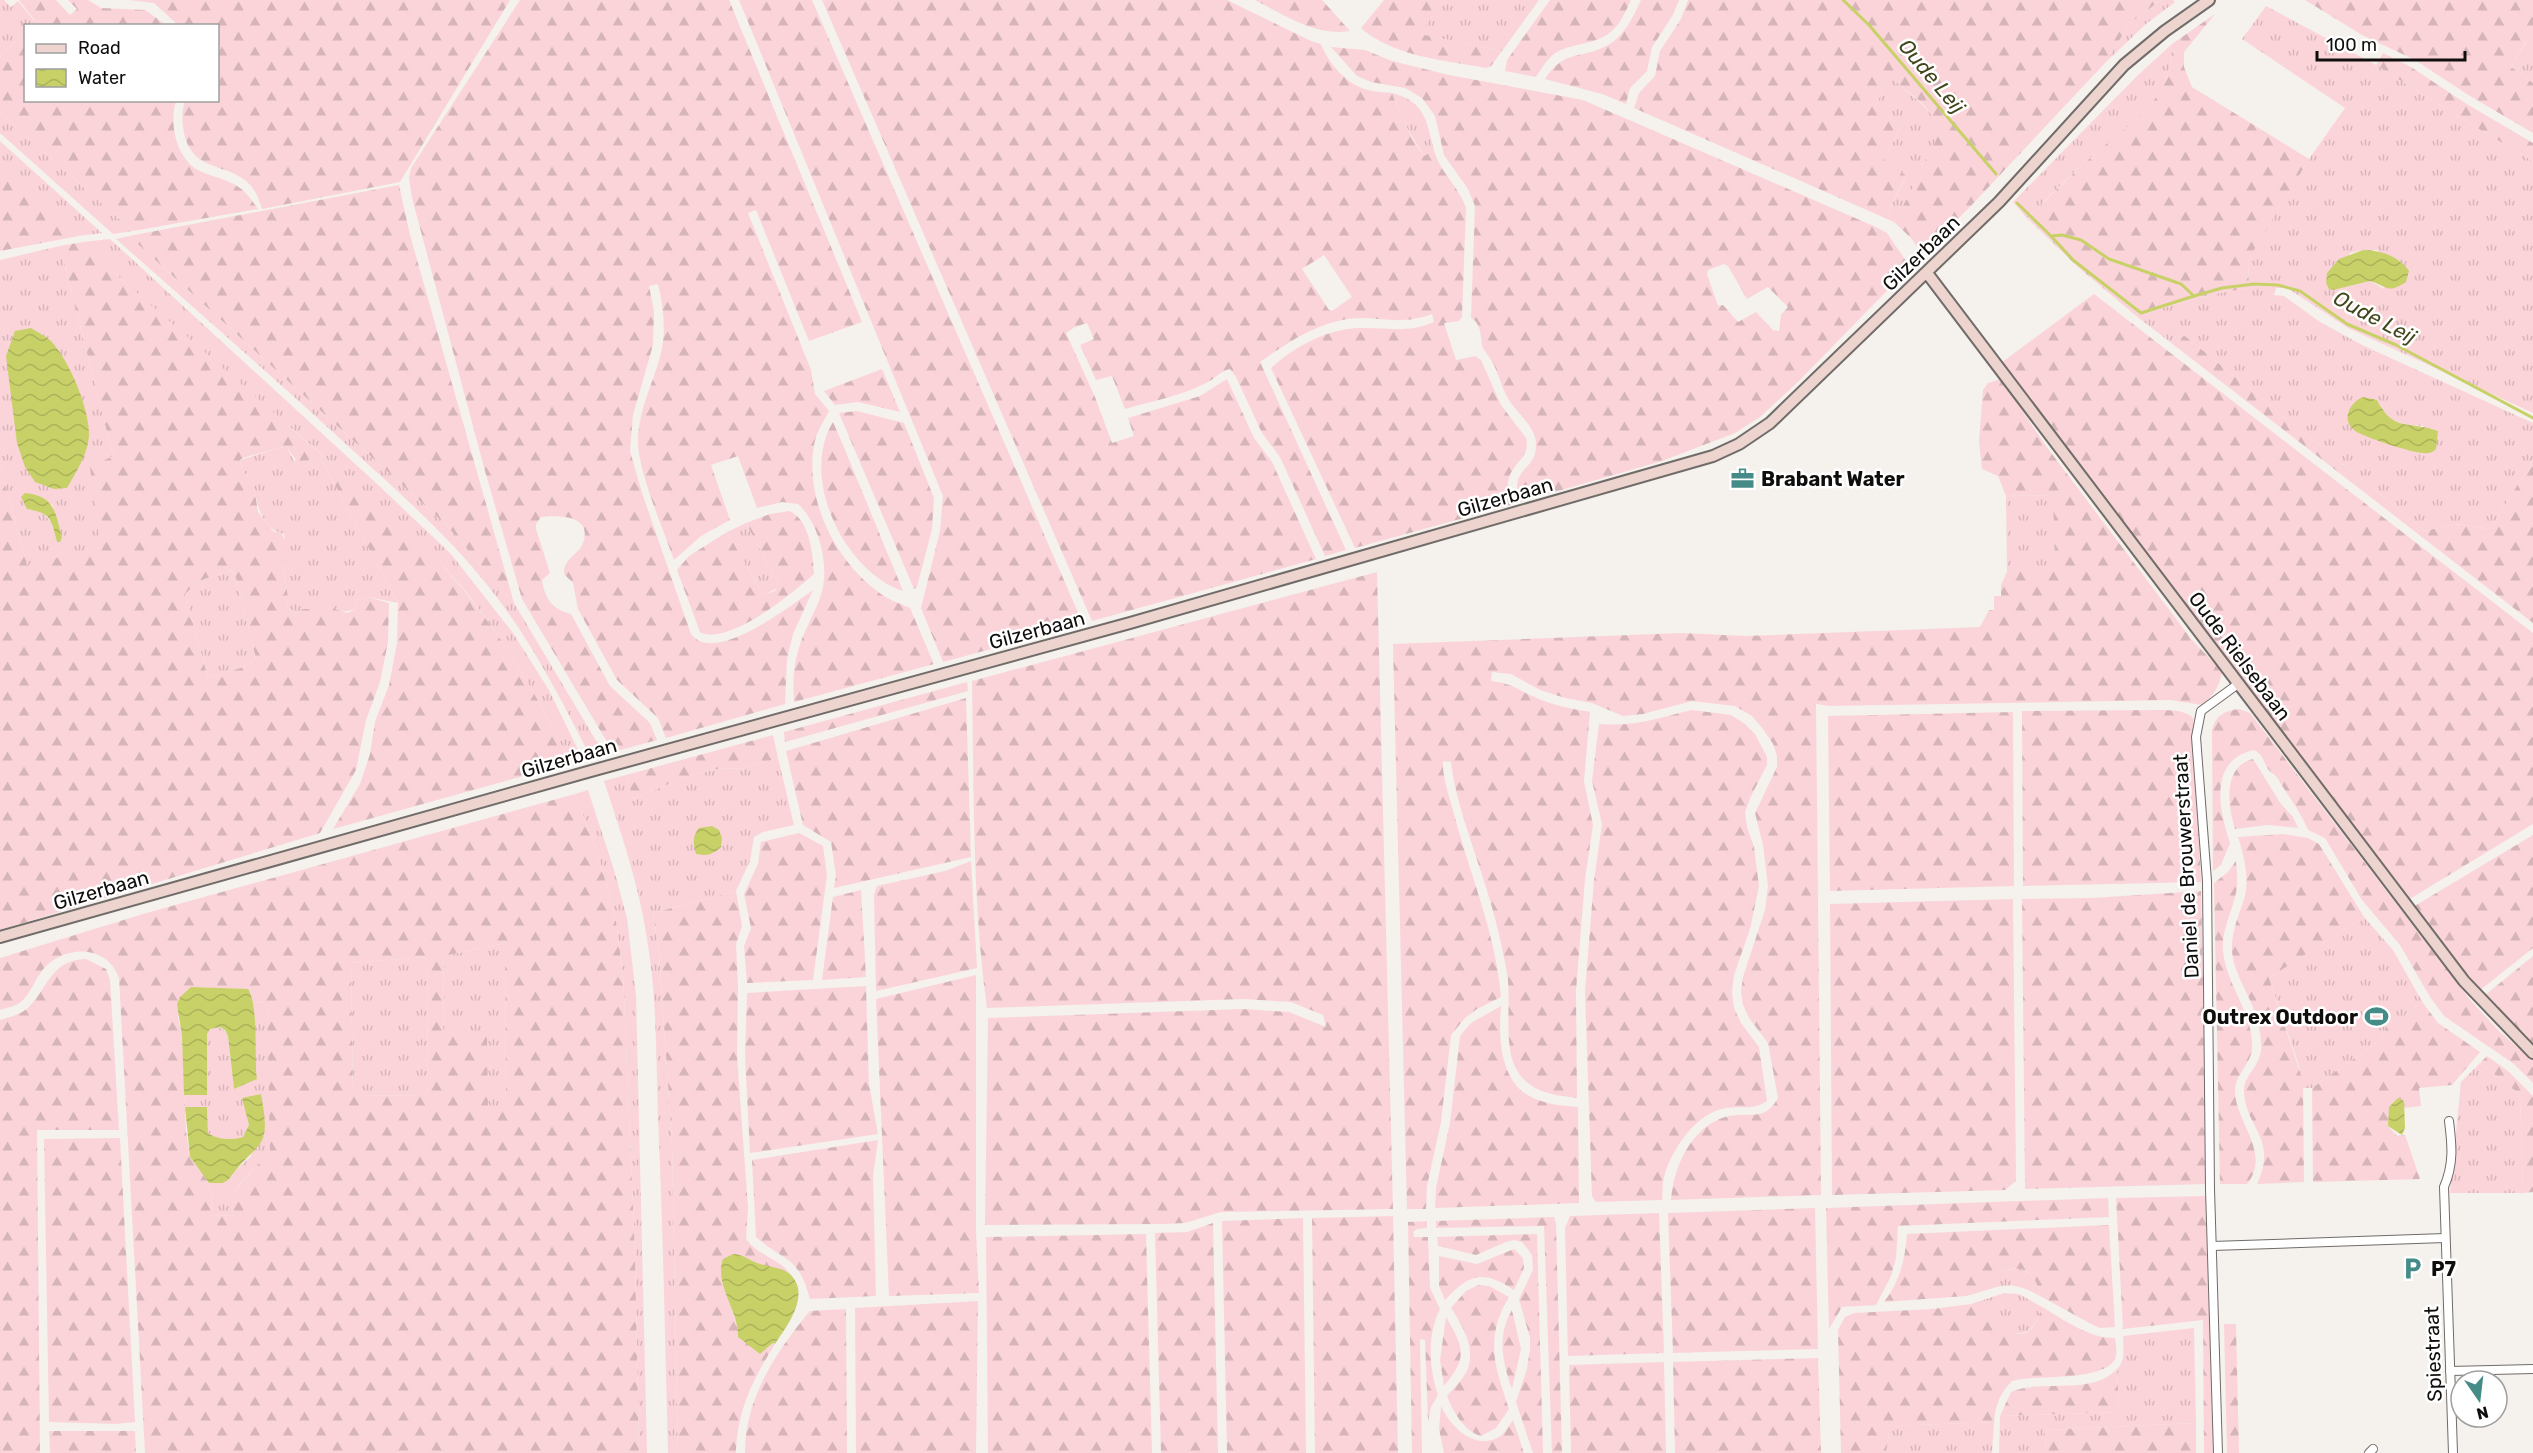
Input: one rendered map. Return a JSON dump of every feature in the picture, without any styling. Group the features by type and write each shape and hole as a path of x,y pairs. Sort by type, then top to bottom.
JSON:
{"street":[{"name":"Gilzerbaan","path":"0,937 579,774 1130,623 1713,456 1739,444 1770,423 1927,273 2002,205 2124,65 2185,11 2210,0"},
{"name":"Oude Rielsebaan","path":"1927,273 2470,988 2533,1053"},
{"name":"Daniel de Brouwerstraat","path":"2218,1453 2212,1245 2207,881 2196,737 2201,711 2238,684"},
{"name":"Spiestraat","path":"2449,1121 2453,1157 2444,1187 2450,1369"},
{"path":"2212,1245 2445,1238"},
{"path":"2509,1370 2533,1369"},
{"name":"Spiestraat","path":"2452,1429 2453,1453"}],"green space":[{"path":"0,0 4,0 11,7 18,1 36,23 24,24 24,33 0,57"},
{"path":"19,0 56,0 70,15 77,9 68,0 88,0 101,8 145,10 165,24 34,24 35,21"},
{"path":"129,0 510,0 400,182 262,209 252,187 246,181 196,156 185,137 182,119 185,102 219,102 219,24 177,24 154,3"},
{"path":"520,0 729,0 862,322 809,341 756,210 748,213 811,370 815,394 829,411 816,436 812,461 813,482 818,503 835,543 861,577 884,596 910,608 934,664 794,702 796,657 821,595 823,584 821,546 812,523 798,504 782,502 757,508 738,456 711,465 730,520 701,536 674,560 646,484 639,454 641,417 659,360 664,332 663,308 658,284 649,286 654,311 653,345 633,415 630,451 642,493 691,634 702,642 717,643 734,638 752,630 813,590 793,634 787,659 785,704 666,738 658,718 617,680 578,609 573,583 564,574 566,564 583,543 585,534 583,527 579,522 565,517 541,517 536,524 536,529 550,573 542,580 547,598 554,606 571,614 610,686 650,723 657,740 613,752 522,599 485,471 412,198 409,178 411,168"},
{"path":"739,0 812,0 1083,624 943,662 921,608 940,531 943,496"},
{"path":"822,0 1227,0 1321,44 1333,66 1360,87 1392,93 1419,149 1424,156 1434,150 1441,166 1463,200 1466,208 1462,317 1459,321 1444,323 1456,360 1475,356 1481,360 1501,405 1526,438 1525,454 1511,472 1508,480 1511,505 1355,548 1271,368 1301,346 1324,335 1360,328 1415,328 1434,322 1432,314 1405,320 1362,318 1334,322 1295,339 1260,362 1346,550 1325,556 1280,457 1262,433 1230,369 1187,391 1125,409 1112,376 1096,380 1080,345 1094,339 1087,323 1066,333 1095,397 1112,443 1134,436 1128,418 1200,396 1227,379 1254,438 1272,462 1316,559 1092,621","holes":["1324,255 1352,297 1332,311 1329,310 1302,269"]},
{"path":"1255,0 1322,0 1350,31 1325,31 1313,28"},
{"path":"1384,0 1444,0 1420,34 1502,51 1491,66 1486,68 1420,56 1389,45 1374,38 1361,28"},
{"path":"1444,0 1539,0 1502,51 1419,34"},
{"path":"1550,0 1631,0 1624,15 1608,34 1553,54 1536,77 1505,71 1507,60"},
{"path":"1641,0 1679,0 1673,15 1652,47 1647,71 1630,88 1626,104 1602,94 1545,79 1552,69 1567,59 1599,49 1614,41 1628,25"},
{"path":"1688,0 2161,0 2130,23 2105,63 1967,210 1922,254 1911,238 1894,222 1916,182 1916,172 1919,173 1933,148 1937,134 1932,115 1918,99 1892,78 1886,82 1875,108 1902,125 1884,159 1905,177 1885,218 1634,108 1639,93 1655,76 1660,51 1681,19"},
{"path":"2161,0 2175,2 2146,24 2105,63 2130,23"},
{"path":"2305,0 2533,0 2533,43 2526,41 2511,67 2533,83 2533,133 2415,60 2362,35"},
{"path":"2266,6 2376,65 2533,161 2533,413 2348,328 2287,288 2276,288 2274,295 2284,296 2320,322 2362,345 2533,423 2533,460 2490,529 2455,524 2425,531 2185,336 2176,337 2170,342 2135,315 2219,293 2249,288 2248,260 2252,252 2309,159 2345,108 2242,39","holes":["2378,250 2384,289 2370,281 2333,290 2350,253","2377,400 2386,414 2396,421 2425,426 2396,445 2363,435 2349,421"]},
{"path":"2215,14 2184,52 2184,67 2192,87 2309,159 2248,260 2249,288 2219,293 2135,315 2078,267 2027,218 2079,168 2149,107 2166,80 2172,44"},
{"path":"24,33 24,102 176,102 174,129 183,156 196,169 240,188 258,209 133,231 0,113 0,57"},
{"path":"2527,40 2533,43 2533,83 2511,67"},
{"path":"2172,44 2166,80 2149,107 2079,168 2027,218 2013,202 2138,75"},
{"path":"1331,47 1365,50 1392,61 1449,75 1583,100 1878,228 1887,233 1910,267 1799,381 1760,417 1735,433 1662,461 1520,502 1518,482 1520,475 1535,453 1535,437 1505,393 1493,363 1483,348 1478,324 1471,318 1475,206 1468,189 1444,155 1435,116 1422,98 1405,88 1371,82 1357,76","holes":["1724,264 1728,266 1747,299 1768,287 1788,307 1781,315 1779,331 1773,330 1756,312 1738,322 1723,305 1718,306 1707,274 1708,270"]},
{"path":"2383,53 2411,67 2465,103 2533,143 2533,161 2376,65"},
{"path":"1892,77 1927,109 1938,128 1938,138 1933,150 1921,165 1923,167 1919,174 1917,173 1916,182 1894,222 1885,218 1905,178 1884,159 1902,125 1875,108 1886,82"},
{"path":"1392,93 1418,107 1426,122 1434,150 1424,156 1403,121"},
{"path":"0,113 133,231 113,234 0,133"},
{"path":"0,141 102,233 79,236 0,162"},
{"path":"0,162 4,165 79,236 0,251"},
{"path":"399,185 410,235 514,603 446,525 129,236"},
{"path":"129,236 446,525 514,603 604,754 591,758 556,691 518,627 456,548 318,419 116,239"},
{"path":"110,239 451,554 513,633 549,690 583,760 570,763 510,653 466,592 430,552 122,280 83,242"},
{"path":"83,242 122,280 368,494 433,555 474,603 510,653 542,707 570,763 333,829 360,784 370,754 375,722 389,685 397,643 398,603 320,457 298,463 286,446 243,458 240,460 244,473 253,481 258,512 274,532 280,531 287,543 282,561 288,597 287,606 296,613 309,609 311,601 317,599 330,601 334,609 348,613 356,609 357,600 368,597 389,603 388,642 380,682 366,720 356,770 320,833 0,930 0,466 27,565 100,547 90,467 113,456 60,246","holes":["231,570 236,578 256,658 247,666 208,678 185,594 199,581"]},
{"path":"60,246 113,456 104,461 100,547 29,566 0,466 0,260","holes":["52,504 62,537 57,542 51,522 41,511"]},
{"path":"2094,294 2533,633 2533,824 2408,900 2001,363"},
{"path":"2185,336 2425,531 2455,524 2490,529 2533,460 2533,623 2170,342 2176,337"},
{"path":"882,369 900,412 858,402 835,405 824,391"},
{"path":"2001,379 2046,446 2192,640 2222,671 2213,694 2202,705 2170,700 1829,706 1816,704 1821,1195 1671,1200 1680,1162 1686,1150 1702,1130 1725,1117 1761,1114 1767,1111 1778,1098 1768,1043 1749,1018 1743,1005 1741,992 1743,977 1765,910 1768,886 1763,845 1755,813 1777,767 1777,756 1773,744 1752,716 1735,706 1692,701 1643,714 1623,716 1592,703 1540,690 1511,674 1492,672 1491,681 1512,686 1552,704 1590,712 1584,781 1593,825 1585,879 1576,991 1577,1098 1537,1089 1524,1079 1513,1062 1509,1038 1507,973 1499,935 1489,896 1459,804 1451,762 1443,761 1447,788 1460,837 1494,950 1501,997 1465,1018 1451,1035 1441,1122 1427,1186 1426,1209 1407,1209 1393,644 1682,633 1745,636 1980,627 1989,610 1994,610 1994,596 2001,596 2001,585 2007,572 2055,564 2053,495 2006,496 1998,476 1982,469 1979,442 1983,390 1988,383"},
{"path":"857,411 904,423 934,498 932,529 917,587 914,589 839,413"},
{"path":"833,422 903,591 882,581 862,564 846,544 833,520 825,495 821,469 824,444"},
{"path":"286,446 294,461 320,457 398,603 368,597 357,600 356,609 349,611 311,609 296,613 287,606 287,590 282,562 284,534 270,527 265,521 258,506 253,481 244,473 240,460"},
{"path":"2054,495 2055,565 2007,572 2006,496"},
{"path":"789,511 796,515 806,529 814,574 777,604 743,625 712,635 700,632 677,570 689,556 727,532 761,591 766,594 775,591 778,583 746,523 770,514"},
{"path":"746,523 778,583 777,588 766,594 761,591 727,532"},
{"path":"231,570 236,578 256,658 247,666 208,678 185,594 199,581"},
{"path":"1377,572 1393,1209 1221,1212 1185,1223 1163,1224 985,1225 988,1018 1243,1009 1289,1012 1326,1027 1323,1015 1291,1002 1243,999 987,1008 976,886 972,681"},
{"path":"967,682 968,691 785,742 784,732"},
{"path":"966,698 971,857 834,888 836,876 831,842 803,825 786,751"},
{"path":"2239,709 2250,713 2471,1001 2500,1032 2533,1061 2533,1083 2514,1064 2444,1016 2430,997 2400,945 2362,900 2325,838 2308,830 2277,778 2254,750 2239,756 2229,764 2223,775 2221,802 2230,843 2221,865 2213,871 2212,730 2221,715"},
{"path":"1692,710 1731,715 1755,734 1767,757 1767,765 1745,812 1754,847 1759,886 1750,929 1734,975 1732,992 1734,1008 1741,1023 1759,1047 1767,1101 1753,1107 1727,1108 1716,1111 1705,1116 1696,1124 1679,1144 1667,1166 1663,1180 1662,1200 1596,1202 1592,1196 1585,991 1594,880 1602,824 1592,781 1599,724 1635,723"},
{"path":"2159,710 2182,712 2193,718 2201,882 2023,886 2022,711"},
{"path":"2013,712 2014,886 1830,891 1828,716"},
{"path":"773,735 778,758 742,769 722,768 685,777 633,799 626,775"},
{"path":"778,758 794,825 763,832 754,837 750,861 736,891 653,913 659,953 672,1142 678,1453 668,1453 653,983 639,899 604,781 626,775 633,799 685,777 722,768 742,769"},
{"path":"2253,759 2281,804 2293,817 2298,828 2268,825 2235,829 2229,799 2232,779 2236,770 2243,763"},
{"path":"588,790 627,918 636,996 647,1453 639,1453 635,1254 623,975 616,921 599,857 575,794"},
{"path":"575,794 599,857 616,921 623,975 635,1254 639,1453 145,1453 119,978 114,967 97,954 76,952 66,954 46,966 20,1003 0,1010 0,958 143,914","holes":["505,943 506,1109 488,1110 487,1037 443,1036 444,956","428,957 427,1095 353,1096 351,963","202,987 250,993 252,1002 267,1003 270,1153 249,1173 235,1192 233,1196 235,1215 211,1216 212,1197 209,1183 190,1157 186,1131 182,1036 178,1017"]},
{"path":"799,833 823,846 827,875 813,980 747,983 744,946 751,928 744,894 758,864 761,842"},
{"path":"2283,834 2308,838 2319,844 2364,917 2269,978 2303,1081 2304,1182 2257,1184 2263,1168 2263,1144 2246,1105 2244,1087 2258,1060 2261,1039 2258,1023 2236,968 2232,950 2234,929 2246,889 2245,866 2238,837"},
{"path":"2533,835 2533,948 2479,991 2413,907"},
{"path":"971,861 977,968 876,991 874,895 877,886 945,871"},
{"path":"2236,861 2237,889 2225,929 2223,951 2229,975 2244,1010 2251,1034 2251,1053 2237,1080 2235,1094 2237,1106 2255,1151 2256,1162 2247,1184 2220,1184 2214,883 2228,872"},
{"path":"861,890 866,977 822,980 833,897"},
{"path":"736,891 742,926 736,944 737,1056 748,1208 746,1239 791,1275 756,1263 726,1292 744,1342 767,1349 773,1343 775,1344 760,1370 743,1409 736,1453 678,1453 672,1142 659,953 653,913"},
{"path":"2201,891 2208,1184 2025,1189 2022,899 2091,898"},
{"path":"2013,899 2016,1181 2005,1190 1832,1195 1830,904"},
{"path":"2364,917 2393,950 2423,1003 2386,1026 2382,1039 2312,1088 2303,1088 2299,1066 2269,978"},
{"path":"505,943 506,1110 488,1110 443,1037 444,956"},
{"path":"2533,956 2533,1044 2484,996"},
{"path":"428,957 427,1095 353,1096 351,963"},
{"path":"86,959 106,969 110,980 119,1130 37,1130 40,1453 0,1453 0,1020 27,1009 58,969 75,960"},
{"path":"976,975 976,1231 979,1293 889,1296 876,999"},
{"path":"866,986 869,1084 878,1134 750,1153 745,1056 747,993"},
{"path":"252,1002 267,1003 270,1154 251,1171 236,1190 234,1206 236,1215 211,1216 212,1197 209,1183 223,1183 251,1156 261,1094 253,1096 245,1107 249,1125 243,1137 230,1139 215,1137 208,1133 207,1107 185,1107 184,1095 207,1095 207,1034 213,1028 223,1029 228,1036 234,1089 256,1079"},
{"path":"2423,1003 2438,1023 2480,1052 2452,1085 2419,1088 2421,1106 2404,1108 2404,1101 2388,1126 2397,1136 2405,1135 2420,1179 2313,1182 2312,1088 2382,1039 2386,1026"},
{"path":"1501,1006 1500,1034 1504,1062 1517,1086 1527,1095 1541,1101 1578,1107 1579,1203 1435,1208 1436,1188 1450,1123 1460,1036 1471,1023"},
{"path":"2487,1056 2508,1071 2533,1096 2533,1192 2523,1193 2520,1097 2480,1063"},
{"path":"2480,1063 2520,1097 2523,1193 2450,1193 2461,1082"},
{"path":"120,1138 135,1422 116,1424 49,1422 44,1139"},
{"path":"878,1140 873,1176 876,1296 810,1299 796,1267 756,1237 752,1160"},
{"path":"2207,1196 2214,1453 2204,1453 2203,1320 2123,1329 2116,1198"},
{"path":"2108,1198 2109,1217 1898,1226 1896,1258 1891,1276 1876,1305 1842,1307 1829,1329 1826,1208"},
{"path":"1815,1208 1818,1349 1673,1353 1668,1213"},
{"path":"1659,1213 1664,1353 1568,1356 1565,1228 1570,1216"},
{"path":"1393,1216 1398,1453 1315,1453 1312,1218"},
{"path":"1554,1217 1562,1453 1552,1453 1544,1226 1436,1228 1436,1221"},
{"path":"1303,1218 1306,1453 1227,1453 1222,1221"},
{"path":"1427,1221 1427,1228 1413,1232 1414,1237 1428,1237 1430,1288 1440,1309 1431,1340 1431,1363 1438,1395 1431,1407 1428,1421 1425,1340 1420,1339 1422,1453 1412,1453 1408,1222"},
{"path":"1213,1223 1218,1453 1161,1453 1155,1233 1187,1232"},
{"path":"2109,1225 2115,1327 2100,1328 2040,1296 2037,1284 2031,1275 2024,1270 2016,1269 1997,1274 1979,1287 1977,1293 1966,1296 1884,1302 1901,1270 1907,1234"},
{"path":"1146,1234 1152,1453 988,1453 986,1237"},
{"path":"1537,1234 1543,1453 1533,1453 1516,1402 1527,1369 1530,1349 1530,1338 1519,1299 1533,1270 1532,1255 1522,1242 1514,1240 1476,1255 1438,1246 1437,1237"},
{"path":"1514,1249 1523,1258 1524,1268 1514,1290 1494,1279 1477,1277 1462,1284 1445,1300 1439,1286 1439,1256 1477,1264"},
{"path":"2018,1268 2034,1278 2040,1296 2016,1286 2002,1286 1977,1293 1979,1287 1988,1278 1999,1272"},
{"path":"1478,1285 1489,1286 1509,1297 1496,1326 1494,1353 1509,1409 1496,1428 1481,1436 1469,1430 1460,1420 1447,1396 1465,1374 1470,1358 1466,1335 1451,1308 1466,1291"},
{"path":"2004,1293 2019,1294 2042,1307 2036,1322 2028,1330 2020,1333 2011,1332 1971,1304"},
{"path":"978,1301 976,1453 856,1453 855,1308"},
{"path":"1971,1304 2001,1325 2019,1334 2028,1332 2042,1307 2086,1332 2115,1338 2115,1359 2106,1368 2081,1375 2012,1381 1999,1400 1994,1422 1890,1426 1886,1453 1841,1453 1838,1330 1845,1317 1854,1313 1932,1309"},
{"path":"846,1309 847,1453 745,1453 746,1433 756,1395 786,1342 810,1311"},
{"path":"1512,1310 1521,1349 1512,1389 1504,1359 1503,1339 1507,1319"},
{"path":"1446,1317 1457,1337 1461,1352 1457,1367 1444,1386 1440,1360"},
{"path":"2224,1324 2236,1324 2239,1453 2227,1453"},
{"path":"2194,1328 2196,1423 2045,1430 2046,1453 1999,1453 2000,1416 2119,1412 2117,1369 2123,1358 2123,1336"},
{"path":"1818,1358 1821,1453 1675,1453 1673,1362"},
{"path":"1664,1362 1666,1453 1571,1453 1569,1365"},
{"path":"2117,1369 2119,1412 2000,1416 2011,1392 2037,1386 2080,1385 2106,1377"},
{"path":"1441,1406 1458,1430 1474,1440 1493,1440 1502,1435 1513,1420 1524,1453 1444,1453 1439,1429"},
{"path":"1994,1422 1992,1453 1886,1453 1890,1426"},
{"path":"2196,1423 2196,1453 2046,1453 2045,1430"},
{"path":"49,1431 135,1431 136,1453 50,1453"}],"water":[{"path":"2363,250 2376,251 2400,261 2409,271 2406,282 2391,289 2370,281 2329,289 2326,283 2327,273 2339,259"},
{"path":"31,328 49,339 58,349 71,372 86,412 88,443 81,463 67,488 54,489 35,482 25,467 17,443 6,356 15,331"},
{"path":"2363,397 2377,400 2389,417 2396,421 2438,431 2436,449 2427,453 2417,452 2377,440 2354,430 2348,421 2349,411 2358,399"},
{"path":"25,493 42,498 52,507 62,537 60,542 57,542 46,515 27,509 21,497"},
{"path":"712,826 719,830 722,838 721,847 709,854 696,854 695,834 699,828"},
{"path":"191,987 248,989 254,1007 257,1079 234,1089 228,1036 220,1027 210,1029 207,1034 207,1095 184,1095 182,1036 177,1004 180,997"},
{"path":"261,1094 265,1126 264,1136 260,1143 229,1179 223,1183 209,1183 190,1157 185,1107 207,1107 208,1133 225,1139 239,1138 243,1137 249,1125 242,1098"},
{"path":"2398,1098 2404,1101 2405,1128 2402,1135 2388,1126 2389,1107"},
{"path":"733,1254 784,1271 791,1275 797,1283 798,1302 795,1311 775,1344 773,1343 760,1354 738,1337 735,1317 724,1288 721,1269 723,1259"}],"waterway":[{"name":"Oude Leij","path":"1843,0 1869,25 1996,174"},
{"name":"Oude Leij","path":"2017,203 2051,236 2062,235 2081,240 2109,259 2181,284 2194,296 2222,288 2254,284 2278,285 2300,291 2347,324 2396,345 2533,418"},
{"name":"Oude Leij","path":"2051,236 2073,260 2141,313 2194,296"}],"place":[{"name":"Brabant Water","path":"1743,479"},
{"name":"Outrex Outdoor","path":"2376,1017"},
{"name":"P7","path":"2413,1269"}]}
